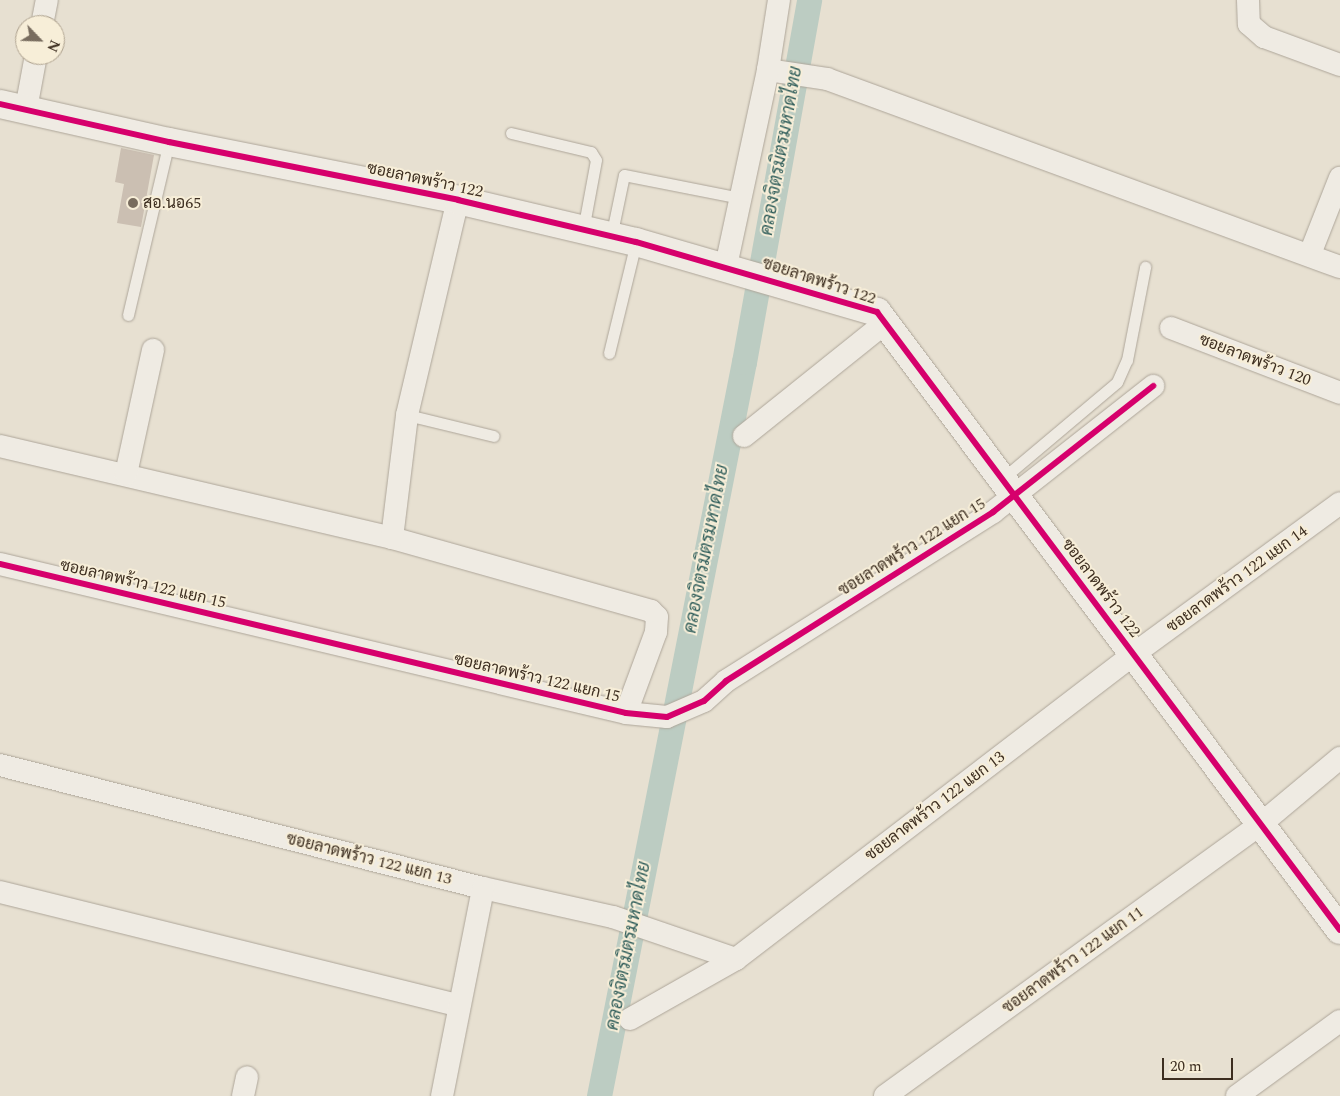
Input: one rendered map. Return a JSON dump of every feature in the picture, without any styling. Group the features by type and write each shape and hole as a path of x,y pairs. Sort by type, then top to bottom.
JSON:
{"street":[{"path":"44,15 46,0"},
{"path":"726,266 740,198 775,72 779,0"},
{"path":"1248,0 1249,24 1264,37 1340,65"},
{"path":"13,107 32,65"},
{"path":"775,72 827,79 1310,254 1340,267"},
{"name":"ซอยลาดพร้าว 122","path":"13,107 168,142 458,200 623,239 782,282 877,312 1340,930"},
{"path":"1310,254 1340,178"},
{"path":"392,538 407,415 458,200"},
{"path":"744,436 885,323"},
{"name":"ซอยลาดพร้าว 120","path":"1171,328 1340,393"},
{"path":"126,474 152,350"},
{"name":"ซอยลาดพร้าว 122 แยก 15","path":"0,564 626,713 667,716 704,701 726,681 1153,386"},
{"path":"0,446 126,474 392,538 652,611 657,617 656,632 626,713"},
{"name":"ซอยลาดพร้าว 122 แยก 14","path":"1134,654 1340,503"},
{"name":"ซอยลาดพร้าว 122 แยก 13","path":"630,1019 736,958 1134,654"},
{"name":"ซอยลาดพร้าว 122 แยก 11","path":"885,1096 1261,824 1340,758"},
{"name":"ซอยลาดพร้าว 122 แยก 13","path":"0,765 484,888 613,916 736,958"},
{"path":"442,1096 458,1005 484,888"},
{"path":"0,892 458,1005"},
{"path":"1237,1096 1340,1021"}],"lane":[{"path":"511,133 591,152 596,160 583,230"},
{"path":"128,314 168,142"},
{"path":"609,354 623,239 624,175 740,198"},
{"path":"1008,487 1118,382 1127,360 1145,267"},
{"path":"407,415 494,436"}],"building":[{"name":"สอ.นอ65","path":"121,148 154,155 141,227 117,223 124,184 115,182"}],"waterway":[{"name":"คลองจิตรมิตรมหาดไทย","path":"599,1096 744,362 809,0"}],"cycle path":[{"path":"0,104 169,142 458,200 636,242 877,312 1340,930"},
{"path":"0,564 626,713 667,717 704,701 726,681 993,512 1153,386"}],"place":[{"name":"สอ.นอ65","path":"133,203"}]}
